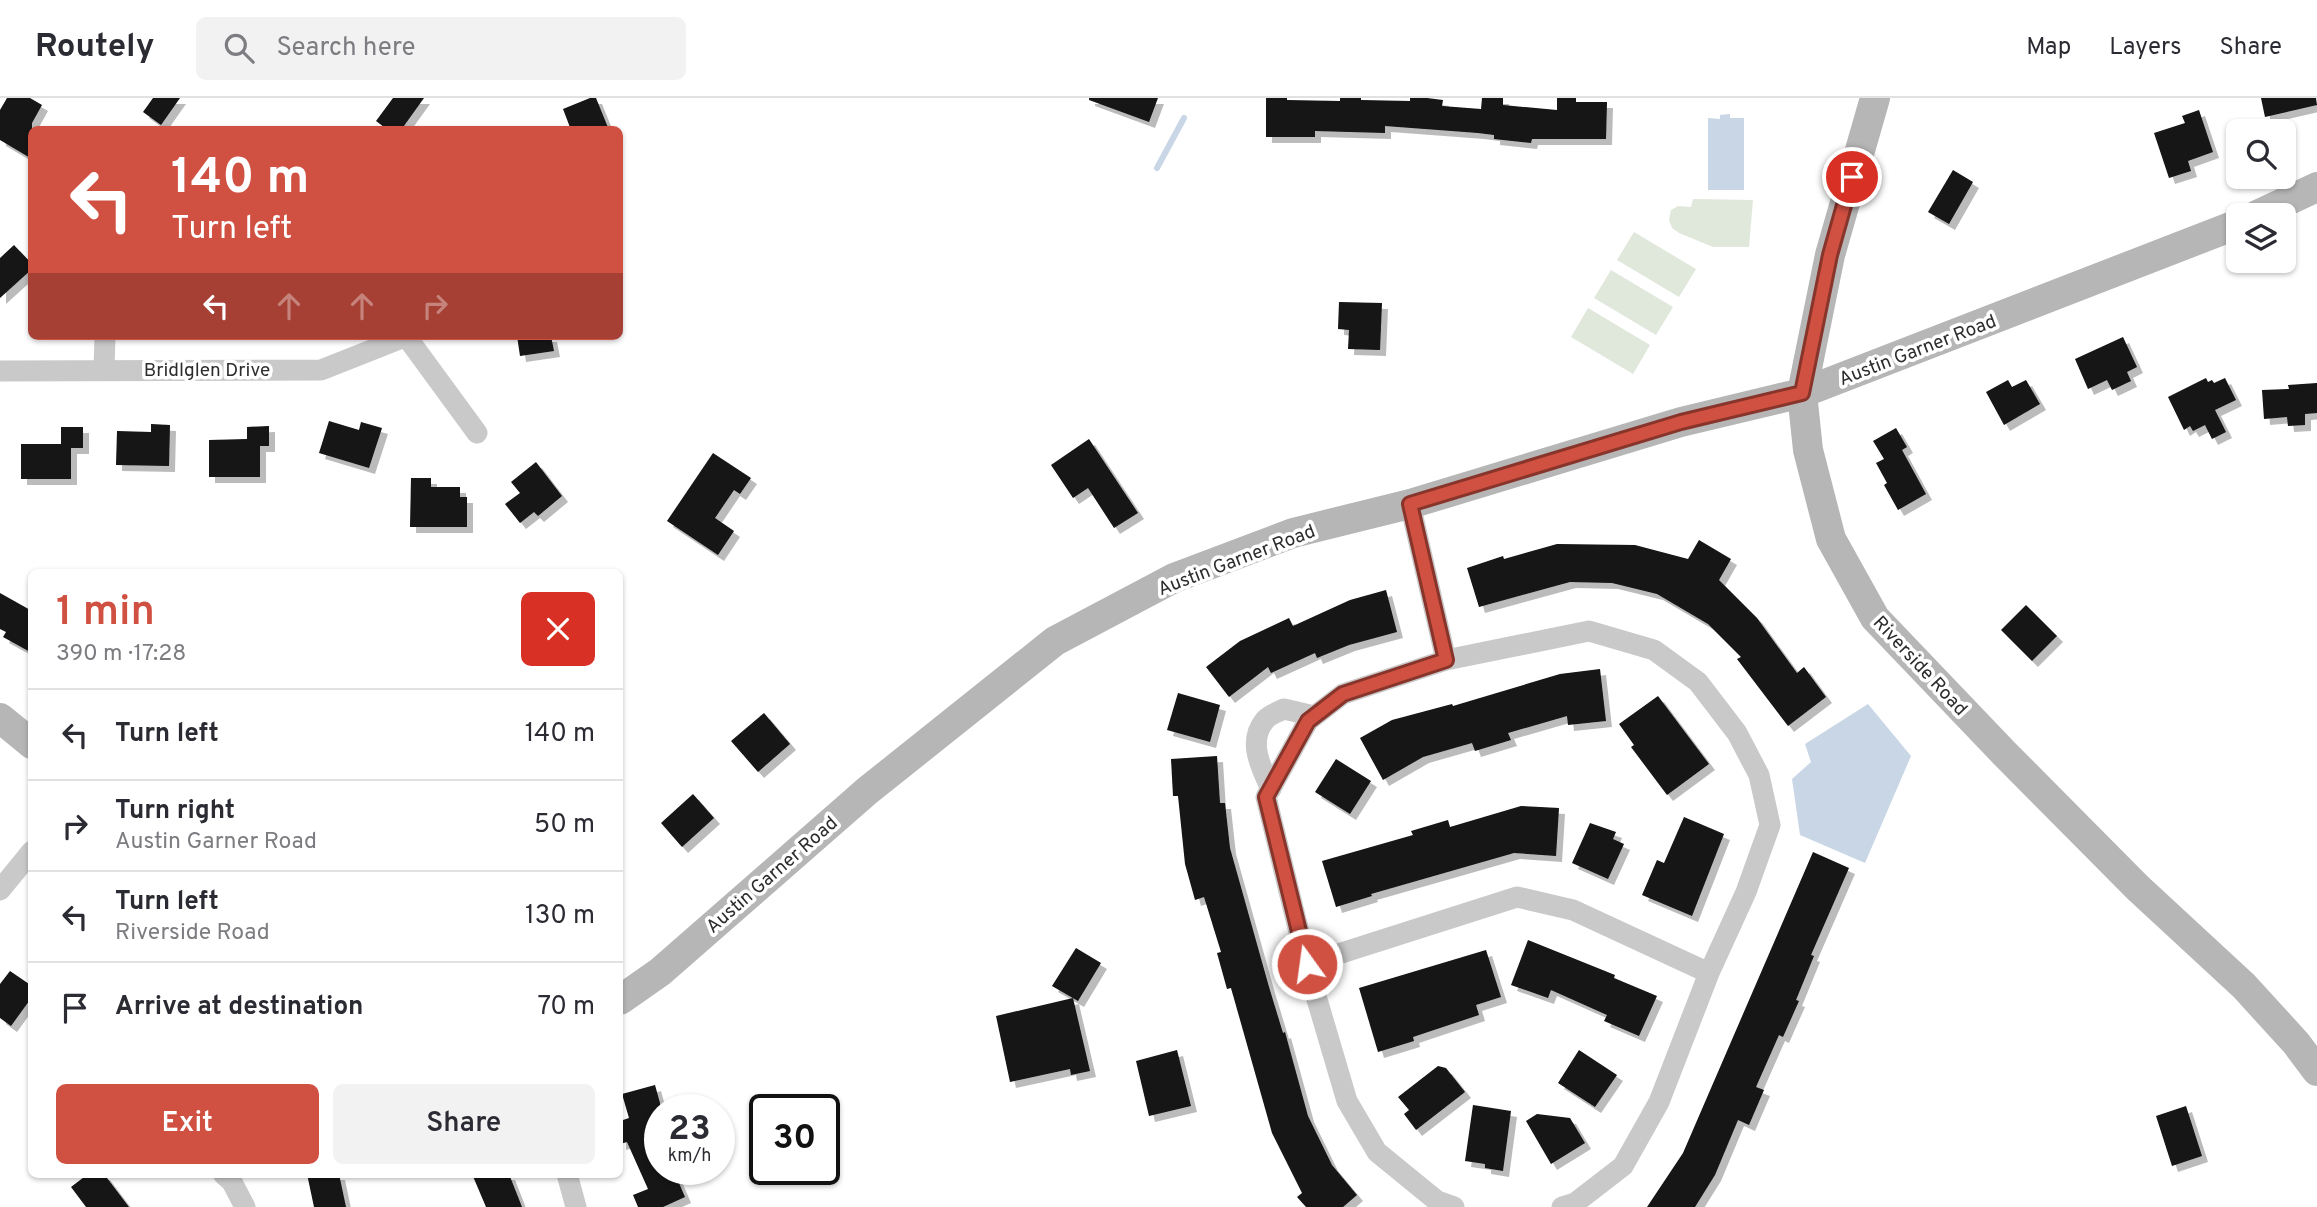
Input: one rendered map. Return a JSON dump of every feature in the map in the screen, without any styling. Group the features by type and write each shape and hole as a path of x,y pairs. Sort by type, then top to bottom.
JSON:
{"street":[{"name":"Riverside Road","path":"1875,98 1830,255 1802,393 1808,450 1831,539 1875,618 2138,888 2244,986 2296,1043 2317,1071"},
{"path":"2283,203 2317,187"},
{"name":"Austin Garner Road","path":"623,998 660,972 867,791 1055,641 1174,578 1293,533 1410,504 1681,422 1802,393 2226,229"},
{"path":"104,369 105,340"},
{"name":"Bridlglen Drive","path":"0,370 321,370 397,340"},
{"path":"410,340 477,433"},
{"path":"1410,504 1446,660"},
{"path":"1454,1207 1437,1201 1377,1153 1347,1101 1307,964 1266,797 1308,721 1343,694 1446,660 1589,631 1654,650 1698,682 1737,733 1759,775 1770,825 1746,892 1709,973 1659,1102 1623,1166 1575,1203 1562,1207"},
{"path":"1271,789 1259,763 1255,741 1265,719 1284,709 1314,716"},
{"path":"0,718 28,741"},
{"path":"0,891 28,856"},
{"path":"1307,964 1517,897 1573,910 1709,973"},
{"path":"228,1178 245,1207"},
{"path":"568,1178 576,1207"}],"shaded area":[{"path":"1693,199 1753,200 1749,247 1713,247 1672,228 1669,220 1671,210 1678,206 1691,207"},
{"path":"1634,232 1696,269 1679,297 1617,260"},
{"path":"1611,270 1673,307 1656,335 1594,298"},
{"path":"1588,308 1650,345 1633,374 1571,337"}],"water":[{"path":"1730,114 1730,118 1744,118 1744,190 1708,190 1708,118 1720,119 1720,115"},
{"path":"1868,704 1911,756 1865,863 1800,835 1792,779 1811,762 1805,744"}],"building":[{"path":"7,98 30,98 42,105 32,126 28,126 28,157 0,140 0,110"},
{"path":"153,98 180,98 161,125 143,112"},
{"path":"393,98 424,98 404,126 383,126 376,121"},
{"path":"596,98 607,126 569,126 563,109"},
{"path":"1089,98 1158,98 1149,122"},
{"path":"1266,98 1410,101 1410,98 1427,98 1443,100 1442,106 1481,109 1482,98 1503,98 1503,105 1557,110 1557,98 1576,98 1576,102 1607,102 1606,139 1532,139 1531,143 1494,139 1494,135 1478,133 1385,126 1385,133 1315,131 1315,137 1266,137"},
{"path":"2261,98 2316,98 2317,105 2265,117"},
{"path":"2199,110 2213,152 2188,161 2191,171 2169,178 2154,133 2185,123 2182,116"},
{"path":"1953,170 1973,182 1949,224 1928,212"},
{"path":"14,245 28,260 28,273 0,298 0,258"},
{"path":"1339,302 1382,303 1380,350 1348,349 1349,330 1338,329"},
{"path":"2123,337 2137,367 2127,372 2131,381 2112,390 2107,380 2088,389 2075,359"},
{"path":"518,340 552,340 554,351 520,356"},
{"path":"2206,378 2208,382 2212,380 2214,383 2225,378 2236,400 2215,410 2226,432 2212,439 2205,425 2193,431 2190,426 2184,430 2168,397"},
{"path":"2008,380 2012,387 2026,380 2040,404 2004,425 1986,392"},
{"path":"2317,383 2317,413 2305,414 2305,425 2288,426 2287,417 2264,419 2262,390 2289,389 2288,385"},
{"path":"329,421 359,430 361,422 382,428 369,468 319,453"},
{"path":"151,424 170,425 169,466 116,465 117,431 151,432"},
{"path":"269,426 269,446 260,446 260,477 209,477 209,440 247,439 247,427"},
{"path":"61,427 83,427 83,448 71,448 71,479 21,479 21,444 61,444"},
{"path":"1896,428 1907,447 1902,450 1926,494 1898,510 1876,463 1884,459 1873,441"},
{"path":"1089,439 1138,513 1114,528 1088,488 1073,498 1051,465"},
{"path":"713,453 751,478 740,494 734,490 715,518 734,531 718,555 667,521"},
{"path":"536,462 562,496 538,516 534,512 520,523 505,504 520,493 511,482"},
{"path":"411,478 431,478 431,487 460,487 460,497 467,497 467,527 410,527"},
{"path":"1699,540 1731,559 1719,580 1757,618 1797,673 1804,667 1826,697 1788,726 1737,659 1741,657 1708,624 1657,594 1612,583 1570,582 1479,607 1467,568 1503,556 1504,559 1557,544 1635,545 1688,559"},
{"path":"1386,590 1397,632 1349,645 1317,658 1315,653 1271,673 1268,667 1229,697 1206,667 1240,641 1289,618 1293,626 1350,600"},
{"path":"0,593 28,609 28,651 3,637 6,632 0,629"},
{"path":"2026,605 2057,636 2032,661 2001,630"},
{"path":"1600,669 1606,721 1568,725 1567,716 1508,733 1511,740 1475,751 1472,743 1423,757 1383,780 1360,738 1392,720 1452,704 1453,706 1560,674"},
{"path":"1178,693 1220,705 1210,742 1167,730"},
{"path":"1658,696 1709,764 1667,795 1631,747 1634,745 1619,724"},
{"path":"764,713 790,744 758,772 731,741"},
{"path":"1217,756 1220,803 1225,803 1230,848 1308,1116 1332,1165 1357,1195 1343,1207 1306,1207 1297,1197 1302,1193 1272,1133 1231,988 1227,989 1217,953 1221,952 1204,897 1195,900 1185,864 1178,796 1173,796 1171,759"},
{"path":"1336,759 1371,781 1350,814 1315,792"},
{"path":"693,794 714,818 682,847 661,823"},
{"path":"1521,806 1559,808 1556,856 1514,853 1371,894 1372,896 1336,907 1322,861 1413,835 1411,831 1448,820 1450,827"},
{"path":"1684,817 1724,834 1692,916 1642,895 1657,860 1664,863"},
{"path":"1590,823 1616,832 1613,839 1624,844 1608,879 1572,863"},
{"path":"1813,852 1849,868 1811,955 1814,956 1796,1000 1799,1001 1783,1037 1779,1035 1756,1087 1764,1090 1749,1125 1738,1120 1715,1175 1695,1207 1647,1207 1683,1153"},
{"path":"1528,940 1615,975 1614,978 1657,996 1639,1036 1604,1021 1607,1015 1551,990 1548,998 1511,985"},
{"path":"1076,948 1101,963 1078,1001 1052,986"},
{"path":"1486,950 1501,997 1476,1005 1479,1015 1378,1052 1359,988"},
{"path":"10,971 28,983 28,1003 11,1026 0,1018 0,984"},
{"path":"1073,998 1090,1071 1071,1075 1070,1069 1010,1082 996,1016"},
{"path":"1177,1050 1191,1106 1149,1116 1136,1061"},
{"path":"1579,1050 1617,1075 1595,1107 1558,1083"},
{"path":"1438,1066 1446,1068 1465,1092 1416,1130 1404,1114 1409,1110 1398,1097"},
{"path":"655,1085 658,1094 644,1094 644,1180 627,1142 623,1143 623,1120 629,1118 623,1094"},
{"path":"1473,1105 1511,1111 1503,1171 1485,1168 1485,1164 1465,1161"},
{"path":"2186,1106 2202,1156 2172,1166 2156,1116"},
{"path":"1537,1114 1570,1118 1585,1143 1551,1164 1526,1121"},
{"path":"83,1178 107,1178 129,1207 86,1207 71,1187"},
{"path":"308,1178 340,1178 346,1207 314,1207"},
{"path":"474,1178 511,1178 522,1207 486,1207"},
{"path":"646,1185 680,1185 685,1197 663,1207 638,1207 633,1195 648,1189"}],"waterway":[{"path":"1157,168 1184,118"}],"route":[{"path":"1307,964 1266,797 1308,721 1343,694 1446,660 1410,504 1681,422 1802,393 1830,255 1852,177"}]}
